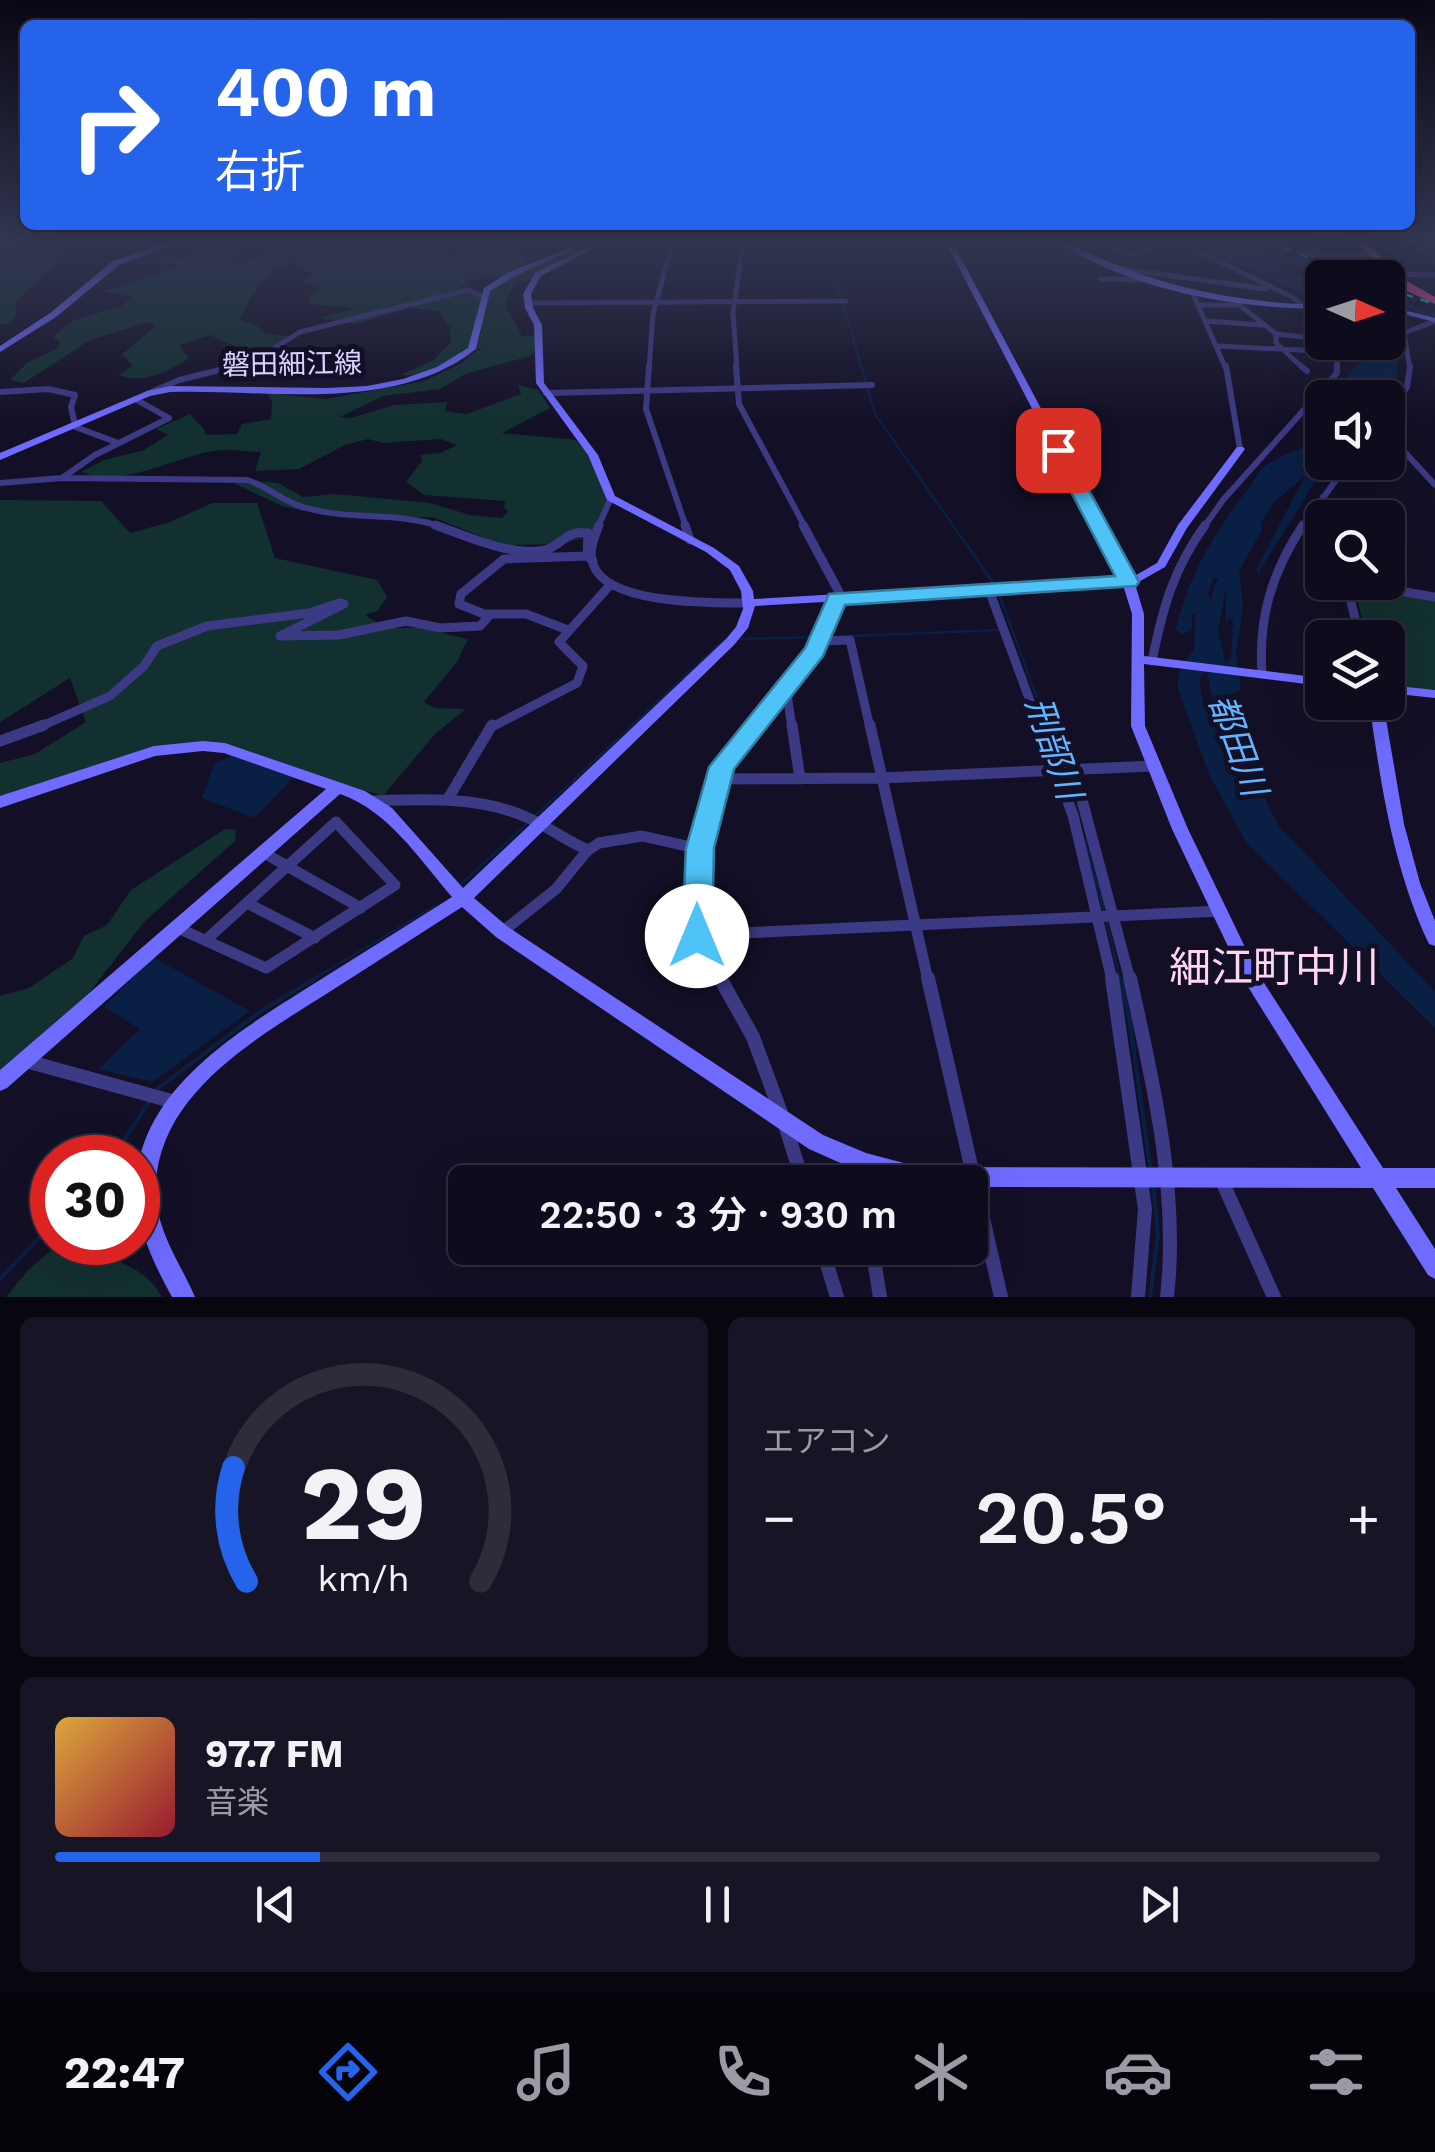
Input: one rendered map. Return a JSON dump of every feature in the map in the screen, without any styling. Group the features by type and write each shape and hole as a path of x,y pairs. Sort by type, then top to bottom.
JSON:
{"street":[{"path":"0,350 69,302"},
{"path":"147,394 180,380 252,362 300,332 423,302"},
{"name":"磐田細江線","path":"0,457 147,394 193,387 345,390 416,379 447,366 472,349 483,302"},
{"path":"184,1297 152,1240 144,1196 153,1150 175,1102 221,1054 247,1035 463,898 730,642 747,618 749,603 735,568 611,498 593,454 540,383 538,325 529,302 693,302"},
{"path":"656,302 646,391 649,422 690,540"},
{"path":"735,302 739,404 839,592 820,641 722,767 717,779 700,848 697,936 752,1037 798,1165"},
{"path":"980,302 1128,582 1150,661"},
{"path":"0,483 62,478 247,480 267,486 302,507 391,520 425,520 492,546 544,550 567,531 588,532 590,559 611,584 641,595 717,604 1128,582 1161,566 1182,527 1240,449 1225,360 1197,302"},
{"path":"1224,302 1237,304 1276,334 1305,337"},
{"path":"1199,305 1305,308"},
{"path":"1405,312 1435,320"},
{"path":"1405,388 1411,378 1404,333 1435,320"},
{"path":"1206,321 1264,325"},
{"path":"1276,334 1276,342 1307,371"},
{"path":"1218,346 1305,348"},
{"path":"1338,360 1336,373 1222,500 1181,559 1163,606 1136,715 1153,766 1252,977 1435,1268"},
{"path":"546,393 872,386"},
{"path":"0,392 48,389 76,395 71,407 74,425 118,444"},
{"path":"62,478 170,418 135,399"},
{"path":"1405,454 1435,484"},
{"path":"1260,674 1258,641 1265,602 1286,555 1336,480"},
{"path":"590,559 611,498"},
{"path":"0,742 101,700 134,679 157,646 173,644 203,627 243,624 339,603 344,604 280,636 339,635 406,621 440,628 480,626 489,620 459,604 461,594 504,559 590,559"},
{"path":"450,797 492,725 577,683 583,666 559,642 611,584"},
{"path":"995,590 1005,628 1066,770 1108,916 1133,981 1155,1178 1138,1297"},
{"path":"1405,592 1435,597"},
{"path":"483,614 526,614 568,630"},
{"path":"820,641 850,640 971,1165"},
{"path":"1150,661 1305,680"},
{"path":"786,686 800,780"},
{"path":"1405,691 1435,694"},
{"path":"1378,720 1405,850 1435,939"},
{"path":"0,802 154,751 203,746 252,756 338,787 387,812 463,898 502,932 816,1142 872,1165"},
{"path":"717,779 882,778 1153,766"},
{"path":"0,1082 338,787"},
{"path":"370,801 450,797 524,815 539,827 588,850"},
{"path":"178,928 266,968 394,885 356,839 336,822 207,939"},
{"path":"502,932 544,901 588,850 625,836 700,848"},
{"path":"264,853 361,908"},
{"path":"247,903 315,938"},
{"path":"697,936 1221,911"},
{"path":"1108,916 1122,1030 1155,1178 1173,1221 1167,1297"},
{"path":"26,1061 175,1102"},
{"path":"988,1176 1435,1178"},
{"path":"1221,1178 1274,1297"},
{"path":"988,1241 1001,1297"},
{"path":"828,1265 838,1297"},
{"path":"875,1265 880,1297"}],"green space":[{"path":"0,302 17,302 10,324 0,324"},
{"path":"127,302 249,302 240,320 258,326 266,334 290,336 251,360 239,348 210,335 179,345 189,358 164,372 137,378 119,375 133,366 122,354 155,327 149,322 90,340 24,383 10,380 28,362 57,349 60,342 52,337 74,320"},
{"path":"481,302 471,342 459,357 440,368 400,375 434,360 451,342 450,328 439,311 409,308 355,324 319,318 354,308 309,304"},
{"path":"487,302 506,302 522,336 539,335 537,350 530,356 465,374 440,389 383,396 340,417 351,418 394,405 447,402 445,411 467,414 521,394 518,385 538,390 550,408 502,433 576,440 587,453 608,501 591,536 561,544 504,545 432,517 373,519 304,511 282,506 235,484 242,480 278,483 303,497 335,494 430,503 470,515 502,518 508,512 504,507 506,501 424,495 406,482 422,461 421,455 441,453 457,445 441,439 383,443 368,439 345,445 299,469 255,471 261,452 225,450 131,474 97,476 81,472 104,460 144,450 168,435 156,429 190,414 205,435 237,434 242,424 271,419 272,402 267,393 326,399 425,381 462,363 477,350 482,351 477,348"},
{"path":"0,500 101,501 130,533 170,522 212,503 257,503 275,558 377,580 387,597 377,611 365,615 386,628 419,628 468,639 457,662 424,702 435,708 466,709 435,734 383,796 252,756 178,748 0,802 0,763 35,754 86,722 70,678 0,722"},
{"path":"1405,596 1435,600 1435,691 1405,688 1405,620 1362,620 1357,600 1405,600"},
{"path":"225,829 236,830 235,841 145,921 89,993 0,1070 0,996 29,988 73,958 84,936 107,925 131,890"},
{"path":"34,1265 126,1265 147,1278 162,1297 6,1297"}],"water":[{"path":"1360,360 1396,360 1395,380 1345,380"},
{"path":"1305,448 1305,476 1274,502 1239,571 1243,607 1236,654 1241,689 1221,700 1222,680 1214,662 1199,678 1203,703 1253,805 1285,832 1435,992 1435,1028 1246,842 1209,774 1178,689 1181,668 1194,651 1195,613 1192,630 1181,635 1176,629 1188,591 1223,523 1262,469","holes":["1214,577 1226,585 1226,629 1228,618 1233,620 1231,656 1226,664 1208,592"]},
{"path":"1305,476 1305,480 1316,480 1257,575 1257,568"},
{"path":"231,756 294,777 254,818 202,798 214,764"},
{"path":"153,957 250,1011 152,1082 98,1069 140,1029 104,1007"}],"waterway":[{"name":"刑部川","path":"842,302 875,414 994,584"},
{"path":"1405,305 1435,316"},
{"name":"都田川","path":"1212,626 1220,587 1232,566"},
{"name":"刑部川","path":"998,591 1062,767"},
{"path":"849,636 1001,630"},
{"path":"739,639 816,637"},
{"path":"537,814 724,640"},
{"name":"都田川","path":"1212,657 1219,703 1232,745 1272,828"},
{"name":"刑部川","path":"1065,774 1073,800"},
{"path":"462,883 528,823"},
{"name":"刑部川","path":"1085,841 1104,911"},
{"path":"312,980 435,906"},
{"name":"刑部川","path":"1106,919 1120,980"},
{"path":"157,1089 261,1011 316,978"},
{"name":"刑部川","path":"1120,978 1150,1166"},
{"path":"128,1135 150,1100"},
{"name":"刑部川","path":"1150,1297 1158,1234 1153,1184"},
{"path":"0,1279 30,1247"}],"railway":[{"path":"1427,302 1435,304"}],"district":[{"name":"細江町中川","path":"1274,967"}],"route":[{"path":"697,936 694,925 700,848 716,781 722,767 815,651 836,598 1128,582 1058,450"}]}
